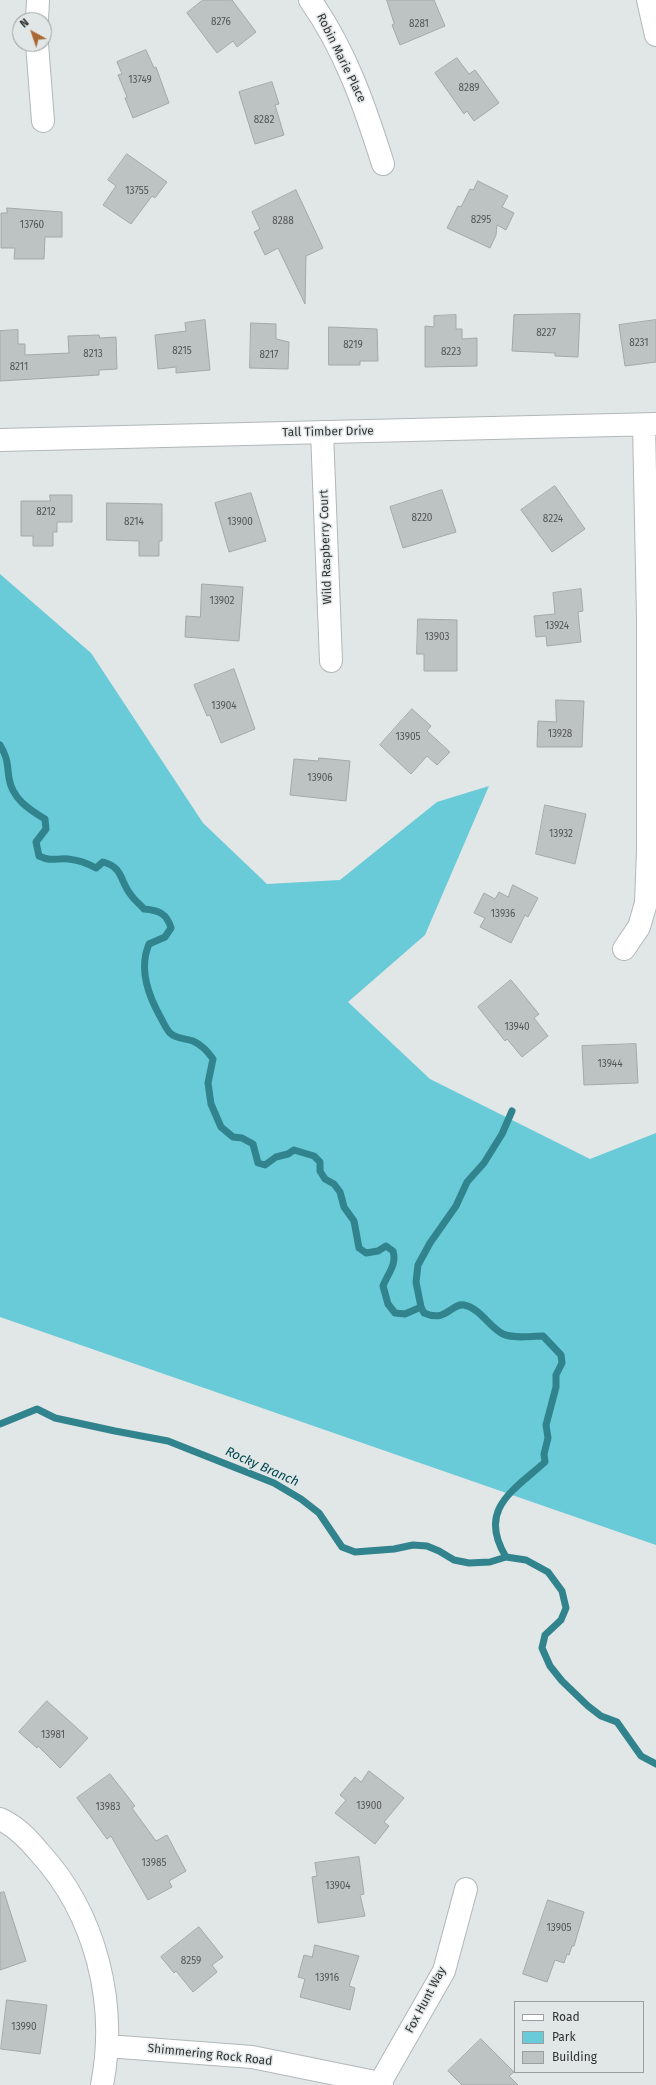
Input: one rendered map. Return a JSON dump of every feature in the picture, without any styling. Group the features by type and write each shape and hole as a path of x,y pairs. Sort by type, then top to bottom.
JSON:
{"street":[{"path":"37,12 38,0"},
{"name":"Robin Marie Place","path":"310,0 337,45 356,85 383,164"},
{"path":"648,0 656,35"},
{"path":"38,52 43,121"},
{"path":"624,949 639,927 646,902 648,851 650,424"},
{"name":"Tall Timber Drive","path":"0,440 650,424"},
{"name":"Wild Raspberry Court","path":"322,432 331,661"},
{"path":"0,1819 10,1823 27,1838 47,1861 70,1893 87,1928 100,1964 106,2007 107,2046 102,2085"},
{"name":"Fox Hunt Way","path":"381,2084 444,1971 466,1889"},
{"name":"Shimmering Rock Road","path":"107,2046 252,2057 381,2084"}],"green space":[{"path":"0,574 91,653 203,823 267,884 340,880 437,802 489,786 425,935 348,1002 430,1079 590,1159 656,1133 656,1545 0,1317"}],"building":[{"path":"203,0 232,0 256,32 237,47 233,41 217,53 187,13"},
{"path":"387,0 434,0 445,26 400,45 392,25 394,24"},
{"path":"146,50 154,68 156,67 169,103 133,118 125,98 127,97 118,75 122,74 117,62"},
{"path":"457,58 469,74 475,70 499,103 474,121 467,111 464,114 435,73"},
{"path":"272,82 279,104 275,105 284,135 255,144 239,92"},
{"path":"127,154 167,182 155,198 152,196 131,224 103,205 116,186 108,180"},
{"path":"478,181 508,196 502,207 514,213 506,230 497,225 496,235 490,248 447,228 458,206 461,207 470,189 473,190"},
{"path":"296,190 323,248 306,256 305,304 278,248 265,255 254,232 260,229 252,212"},
{"path":"7,208 62,212 62,237 45,237 44,259 14,259 15,248 1,248 1,213 7,213"},
{"path":"580,314 578,357 555,356 555,353 512,351 514,315"},
{"path":"456,315 456,329 462,329 462,339 477,338 477,366 425,367 425,326 434,327 434,316"},
{"path":"205,320 210,370 176,373 176,367 158,369 155,335 186,331 185,323"},
{"path":"656,320 656,362 625,366 619,325"},
{"path":"251,323 276,324 276,339 289,342 288,369 250,368"},
{"path":"329,327 377,329 378,361 360,361 360,365 329,365"},
{"path":"18,330 18,344 25,344 25,355 69,353 68,336 99,335 100,338 116,337 117,369 99,370 99,375 0,381 0,331"},
{"path":"555,486 585,529 552,552 521,510"},
{"path":"442,490 456,532 403,548 390,507"},
{"path":"251,493 266,541 229,552 215,503"},
{"path":"50,495 72,495 72,522 57,522 57,532 53,532 53,546 33,546 33,536 21,536 21,501 50,501"},
{"path":"107,503 162,504 162,541 159,541 159,556 139,556 139,541 107,540"},
{"path":"202,584 243,587 239,641 185,637 186,616 200,617"},
{"path":"581,589 583,611 578,612 581,642 547,646 546,636 536,637 534,616 555,614 553,593"},
{"path":"418,619 457,620 457,671 424,671 424,654 417,654"},
{"path":"234,669 255,729 221,743 210,715 207,716 194,685"},
{"path":"556,700 584,701 582,747 537,747 538,721 556,722"},
{"path":"412,709 431,726 427,731 450,752 437,765 427,756 411,774 380,745"},
{"path":"319,758 350,761 346,801 290,795 294,759 318,761"},
{"path":"545,805 586,814 575,864 536,854"},
{"path":"513,885 538,898 528,917 525,915 511,943 480,927 485,918 474,913 484,893 495,899 499,892 508,897"},
{"path":"511,980 539,1014 534,1018 548,1036 522,1057 507,1039 505,1041 478,1007"},
{"path":"636,1044 638,1083 584,1085 582,1046"},
{"path":"47,1701 88,1738 60,1768 38,1746 37,1748 19,1732"},
{"path":"369,1771 404,1798 384,1822 389,1826 375,1844 335,1813 346,1800 340,1795 355,1777 361,1782"},
{"path":"110,1774 135,1806 132,1808 156,1841 167,1835 186,1871 169,1881 172,1887 148,1900 111,1836 107,1839 77,1798"},
{"path":"359,1857 364,1894 360,1895 365,1916 318,1923 312,1877 317,1876 315,1863"},
{"path":"4,1892 26,1961 0,1970 0,1893"},
{"path":"548,1900 584,1912 574,1946 572,1946 569,1955 567,1954 564,1963 555,1960 547,1982 523,1974"},
{"path":"199,1927 223,1957 212,1965 217,1972 193,1992 176,1971 174,1973 161,1957"},
{"path":"315,1945 359,1956 349,1986 355,1988 350,2010 300,1997 305,1979 298,1977 304,1955 312,1957"},
{"path":"7,2000 47,2005 40,2054 1,2049"},
{"path":"481,2039 514,2072 509,2076 518,2085 462,2085 448,2071"}],"waterway":[{"path":"0,745 6,757 9,778 17,797 27,807 45,819 46,829 36,842 39,856 51,859 75,860 96,868 103,862 110,865 118,871 127,890 144,909 154,910 165,916 167,919 171,928 165,937 149,944 145,964 146,983 153,1002 169,1032 172,1035 196,1043 204,1048 213,1059 208,1083 211,1104 221,1127 233,1137 242,1138 253,1144 258,1163 265,1165 276,1157 288,1154 294,1150 314,1156 320,1162 320,1171 325,1179 334,1184 340,1192 344,1207 354,1221 359,1248 366,1253 378,1251 386,1246 393,1251 393,1265 383,1286 388,1304 395,1313 405,1314 421,1307 424,1313 438,1316 459,1305 464,1305 475,1310 493,1327 507,1336 543,1336 561,1355 562,1363 556,1375 556,1387 546,1425 548,1438 544,1454 545,1462 511,1492 497,1513 495,1526 498,1540 506,1557"},
{"path":"421,1307 416,1282 418,1265 430,1243 456,1206 467,1182 484,1163 502,1134 512,1111"},
{"name":"Rocky Branch","path":"0,1424 37,1409 55,1418 168,1441 274,1483 301,1499 319,1513 342,1547 355,1552 394,1549 413,1545 427,1546 454,1560 469,1563 490,1562 506,1557 526,1560 548,1572 562,1591 566,1608 561,1620 545,1635 542,1648 550,1666 562,1681 588,1706 601,1716 617,1722 641,1756 656,1764"}]}
